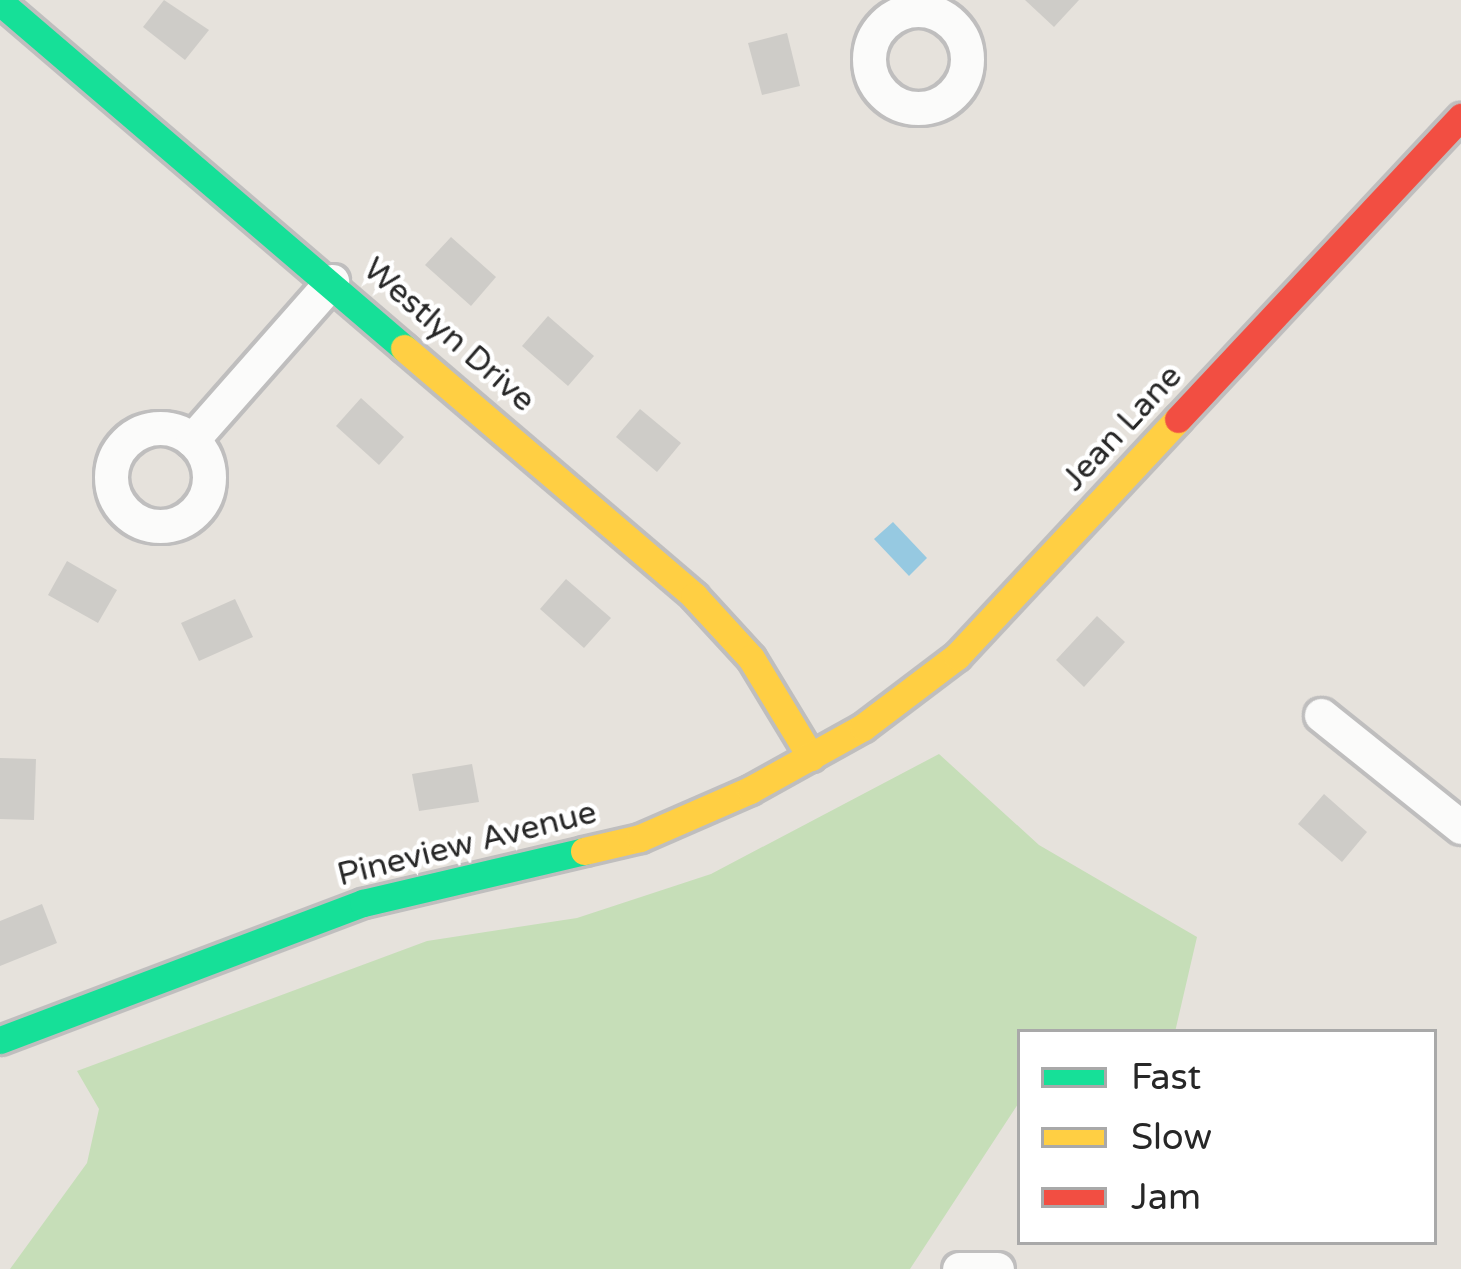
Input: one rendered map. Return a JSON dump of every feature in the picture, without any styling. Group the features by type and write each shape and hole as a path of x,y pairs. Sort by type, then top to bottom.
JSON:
{"street":[{"name":"Westlyn Drive","path":"0,2 332,281 710,611 751,658 811,758"},
{"name":"Jean Lane","path":"811,758 957,656 1461,117"},
{"path":"192,440 332,281"},
{"path":"1321,715 1461,827"},
{"name":"Pineview Avenue","path":"0,1040 363,903 640,838 811,758"},
{"path":"959,1269 997,1269"}],"green space":[{"path":"939,754 1039,845 1197,937 1176,1029 1017,1029 1017,1106 910,1269 10,1269 87,1163 99,1109 77,1071 427,941 577,918 711,874"}],"water":[{"path":"893,522 927,558 909,576 874,539"}],"building":[{"path":"164,0 209,30 185,60 143,27"},
{"path":"1025,0 1079,0 1054,27"},
{"path":"787,33 800,86 762,95 748,43"},
{"path":"451,237 496,277 471,306 425,265"},
{"path":"548,316 594,356 568,386 522,346"},
{"path":"361,398 404,437 379,465 336,426"},
{"path":"640,409 681,443 657,472 616,437"},
{"path":"67,561 117,590 98,623 48,595"},
{"path":"566,579 611,618 584,648 540,609"},
{"path":"235,599 253,637 199,661 181,623"},
{"path":"1097,616 1125,642 1084,687 1056,660"},
{"path":"0,758 36,759 34,820 0,819"},
{"path":"472,764 479,802 419,811 412,774"},
{"path":"1324,794 1367,832 1342,862 1298,824"},
{"path":"42,904 57,943 0,966 0,921"}],"traffic: fast":[{"path":"0,2 404,348"},
{"path":"0,1040 363,903 584,851"}],"traffic: slow":[{"path":"404,348 694,596 751,658 811,757"},
{"path":"584,851 640,838 750,790 863,727 957,656 1178,419"}],"traffic: jam":[{"path":"1178,419 1461,117"}]}
